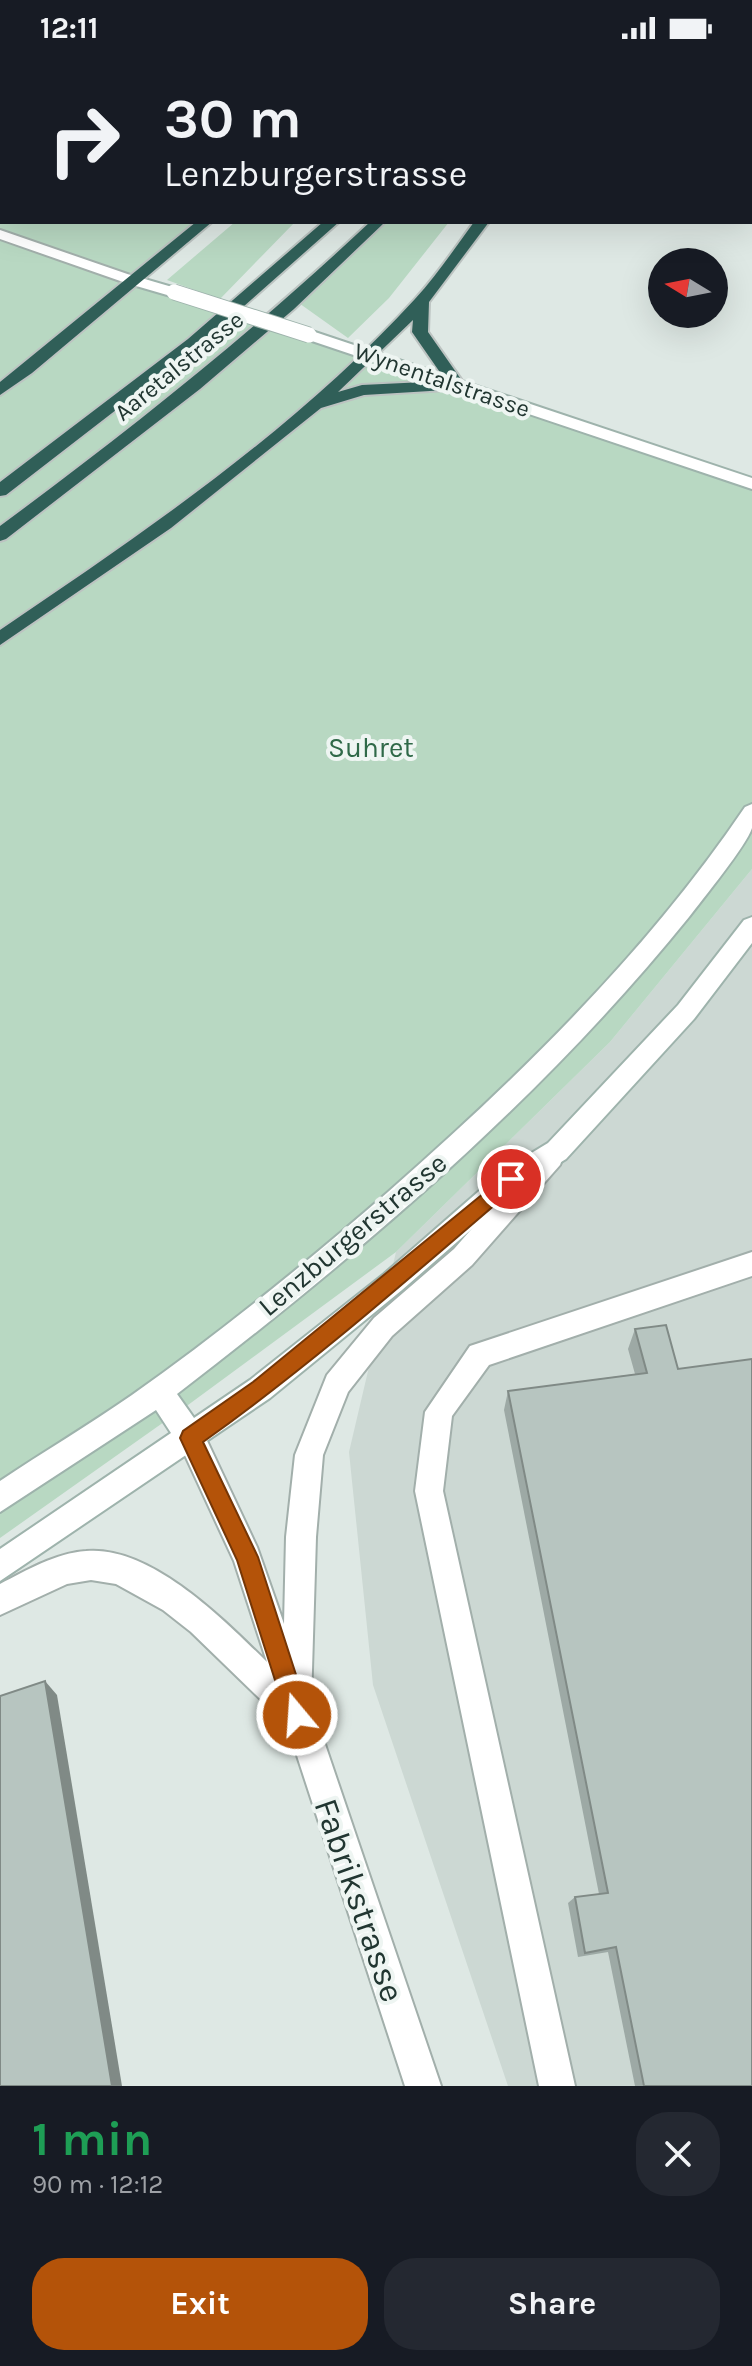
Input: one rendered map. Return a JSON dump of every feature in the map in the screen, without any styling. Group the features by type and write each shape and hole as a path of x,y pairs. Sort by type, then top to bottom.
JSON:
{"highway":[{"path":"0,390 202,224"},
{"name":"Aaretalstrasse","path":"0,491 194,342 330,224"},
{"name":"Aaretalstrasse","path":"0,535 132,437 215,370 296,301 376,224"},
{"path":"0,639 183,509 309,409 368,356 421,302 480,224"},
{"path":"421,302 420,332 457,385"},
{"path":"309,409 336,396 362,390 457,385"}],"main road":[{"name":"Wynentalstrasse","path":"0,234 752,484"},
{"path":"730,477 752,494"},
{"name":"Lenzburgerstrasse","path":"0,1498 159,1391 347,1242 441,1162 634,967 752,812"},
{"path":"0,1566 260,1389 393,1282 511,1179 557,1151 686,1012 752,926"},
{"name":"Fabrikstrasse","path":"297,1715 301,1537 309,1455 337,1384 383,1327 463,1257 557,1151"},
{"path":"557,2086 429,1491 439,1412 480,1355 752,1264"},
{"name":"Fabrikstrasse","path":"159,1391 191,1438 247,1557 297,1715 423,2086"},
{"name":"Fabrikstrasse","path":"0,1600 47,1575 92,1565 136,1576 195,1616 297,1715"}],"shaded area":[{"path":"752,869 752,2086 508,2086 373,1685 349,1452 396,1252 610,1042"}],"green space":[{"name":"Suhret","path":"0,224 202,224 132,279 752,485 752,869 610,1042 396,1252 0,1538"},
{"path":"233,224 293,224 220,299 167,280"},
{"path":"376,224 447,224 389,298 348,338 296,301"}],"building":[{"path":"666,1325 678,1369 752,1359 752,2086 644,2086 616,1947 585,1953 575,1897 608,1893 508,1391 647,1373 635,1329"},
{"path":"45,1681 112,2086 0,2086 0,1696"}],"route":[{"path":"297,1715 247,1557 191,1438 260,1389 349,1318 511,1179"}]}
